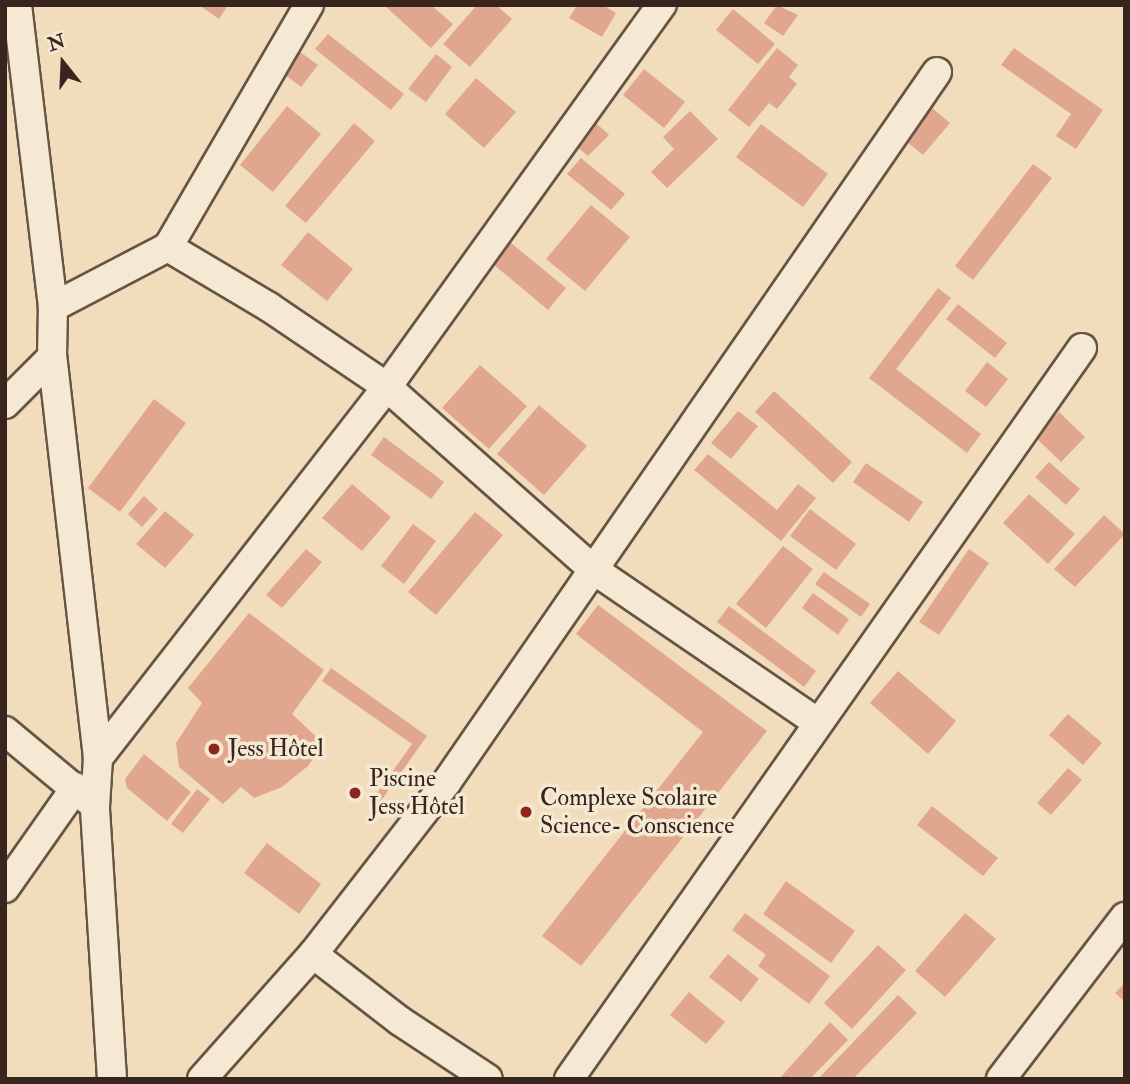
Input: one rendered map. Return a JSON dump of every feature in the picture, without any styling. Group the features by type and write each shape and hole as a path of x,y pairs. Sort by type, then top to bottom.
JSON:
{"street":[{"path":"18,5 53,307 52,357 98,758"},
{"path":"53,307 168,247 309,5"},
{"path":"112,1079 86,797 98,758 387,387 662,5"},
{"path":"202,1079 313,954 446,783 937,72"},
{"path":"168,247 269,307 387,387 594,570 818,723"},
{"path":"569,1079 1082,348"},
{"path":"5,404 52,357"},
{"path":"5,731 86,797"},
{"path":"5,888 86,797"},
{"path":"1001,1079 1125,917"},
{"path":"313,954 400,1021 488,1079"}],"building":[{"path":"199,5 228,5 219,19"},
{"path":"384,5 431,5 453,24 431,48"},
{"path":"477,5 496,5 512,19 470,67 443,44"},
{"path":"577,5 603,5 616,13 602,37 569,18"},
{"path":"777,5 798,15 783,36 764,23"},
{"path":"733,9 775,44 758,64 716,30"},
{"path":"328,34 404,94 391,110 315,49"},
{"path":"777,48 798,65 789,77 797,84 777,109 769,103 749,127 728,110"},
{"path":"1014,48 1103,110 1076,149 1056,136 1071,114 1001,65"},
{"path":"296,49 318,65 301,87 279,70"},
{"path":"436,54 452,67 426,102 408,89"},
{"path":"644,69 685,102 664,128 623,95"},
{"path":"476,78 516,112 484,148 445,114"},
{"path":"287,106 321,134 273,192 240,165"},
{"path":"932,108 950,123 923,155 905,140"},
{"path":"690,111 718,139 667,188 651,172 674,149 663,137"},
{"path":"595,122 609,135 588,156 574,144"},
{"path":"354,123 375,141 306,223 285,206"},
{"path":"761,124 828,174 803,207 736,157"},
{"path":"581,158 625,194 611,210 567,174"},
{"path":"1033,164 1052,178 973,280 955,266"},
{"path":"591,205 630,237 585,291 546,259"},
{"path":"308,232 353,269 327,301 281,265"},
{"path":"505,238 566,288 548,310 487,259"},
{"path":"938,288 951,298 896,369 981,434 967,453 869,378"},
{"path":"958,304 1007,343 995,358 946,319"},
{"path":"987,362 1008,379 986,407 965,391"},
{"path":"480,365 527,406 489,449 442,408"},
{"path":"774,391 852,462 833,483 755,412"},
{"path":"154,399 186,423 120,512 88,488"},
{"path":"539,405 587,446 544,495 497,454"},
{"path":"738,411 758,426 731,459 711,443"},
{"path":"1059,412 1085,437 1061,462 1035,437"},
{"path":"384,437 444,482 431,499 371,455"},
{"path":"708,454 777,510 798,484 816,498 781,541 694,470"},
{"path":"1049,462 1080,489 1066,505 1035,477"},
{"path":"866,463 923,502 909,522 853,482"},
{"path":"352,484 391,517 362,551 322,518"},
{"path":"1029,494 1075,534 1048,564 1003,523"},
{"path":"144,496 158,509 142,527 128,514"},
{"path":"810,509 856,544 836,570 790,536"},
{"path":"165,511 194,535 165,568 136,544"},
{"path":"475,512 503,535 436,615 408,592"},
{"path":"1104,515 1125,534 1075,587 1054,569"},
{"path":"413,524 436,541 404,584 381,566"},
{"path":"783,546 813,569 766,628 736,604"},
{"path":"306,549 322,562 282,608 266,595"},
{"path":"969,549 989,563 939,635 919,622"},
{"path":"824,572 870,604 861,617 815,584"},
{"path":"813,593 849,619 838,635 802,608"},
{"path":"598,605 767,731 581,966 542,936 703,732 576,634"},
{"path":"729,606 816,671 804,687 717,622"},
{"path":"249,613 324,670 292,714 324,744 308,766 282,787 254,798 241,787 223,804 179,767 176,743 202,703 188,688"},
{"path":"331,668 427,736 378,805 372,800 412,744 322,681"},
{"path":"898,671 956,721 928,754 870,703"},
{"path":"1068,714 1102,743 1083,765 1049,735"},
{"path":"144,754 191,792 167,821 127,788 125,779"},
{"path":"1068,768 1082,780 1051,815 1037,803"},
{"path":"197,789 210,799 183,833 171,824"},
{"path":"932,806 998,858 983,876 917,825"},
{"path":"267,843 321,884 299,914 244,873"},
{"path":"786,881 855,931 831,963 763,914"},
{"path":"745,913 830,976 809,1004 758,966 766,955 732,930"},
{"path":"965,913 996,939 945,997 915,971"},
{"path":"878,945 906,970 852,1029 824,1003"},
{"path":"728,954 759,979 741,1002 709,977"},
{"path":"1125,983 1125,1002 1115,993"},
{"path":"689,992 725,1022 706,1044 670,1015"},
{"path":"898,995 917,1013 853,1079 818,1079"},
{"path":"830,1022 848,1040 810,1079 779,1079"}],"place":[{"name":"Jess Hôtel","path":"214,749"},
{"name":"Piscine Jess Hôtel","path":"355,793"},
{"name":"Complexe Scolaire Science- Conscience","path":"526,812"}]}
